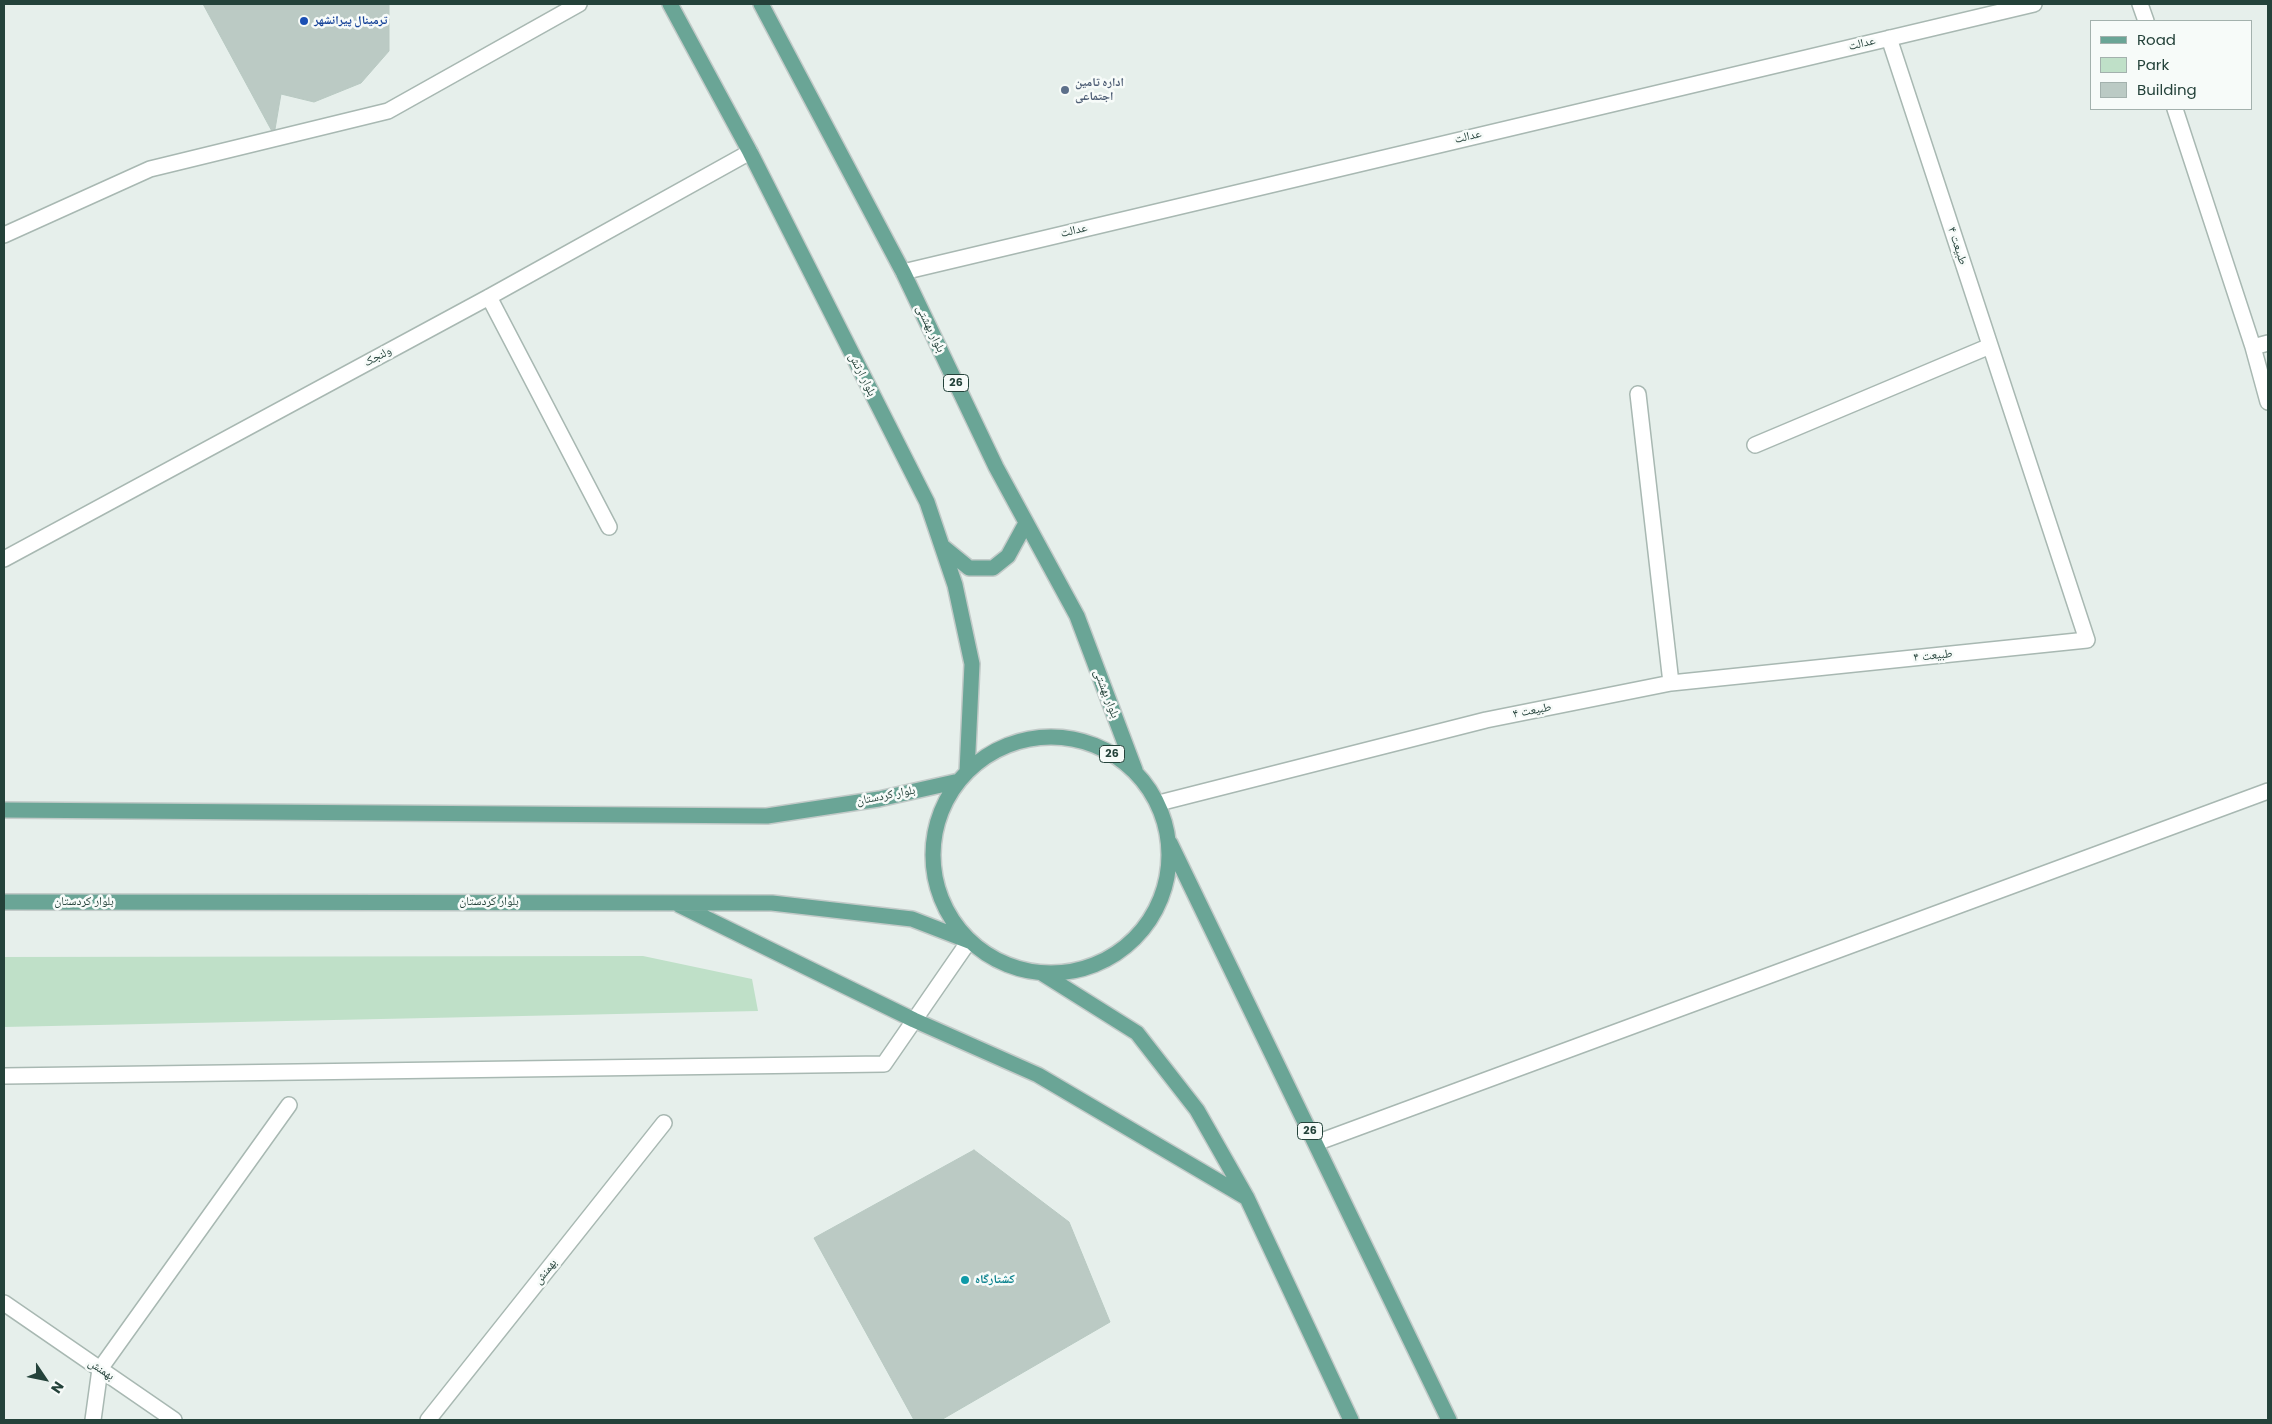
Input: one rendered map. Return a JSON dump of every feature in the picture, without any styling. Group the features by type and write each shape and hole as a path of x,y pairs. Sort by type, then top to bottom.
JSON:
{"main road":[{"name":"بلوار ارتش","path":"670,4 750,152 927,502 954,585 972,664 963,777"},
{"name":"بلوار بهشتی","path":"761,4 903,272 996,467 1077,616 1135,770"},
{"path":"942,546 969,568 993,568 1008,556 1026,523"},
{"name":"26","path":"1351,1420 1247,1198 1197,1110 1137,1033 1043,974 1008,965 991,958 969,941 947,913 935,880 934,846 941,812 963,777 997,750 1032,738 1069,738 1105,749 1135,770 1159,804 1170,843 1449,1420"},
{"name":"بلوار کردستان","path":"4,810 767,816 879,799 963,777"},
{"name":"26","path":"1043,974 1084,970 1122,952 1150,922 1167,884 1170,843"},
{"name":"بلوار کردستان","path":"4,902 772,903 912,919 969,941"},
{"path":"676,903 914,1020 1038,1075 1247,1198"}],"street":[{"path":"4,235 150,169 388,111 578,4"},
{"name":"عدالت","path":"903,272 2034,4"},
{"path":"2140,4 2146,20"},
{"name":"طبیعت ۴","path":"1159,804 1486,720 1671,683 2087,640 1888,38"},
{"path":"2175,110 2253,347 2268,402"},
{"name":"ولنجک","path":"4,559 750,152"},
{"path":"489,296 609,527"},
{"path":"2253,347 2268,343"},
{"path":"1755,445 1990,346"},
{"path":"1638,394 1671,683"},
{"path":"1316,1143 2268,790"},
{"path":"4,1076 884,1064 969,941"},
{"path":"93,1420 100,1369 289,1105"},
{"name":"بهمنش","path":"428,1420 664,1123"},
{"name":"بهمنش","path":"4,1303 174,1420"}],"green space":[{"path":"643,956 752,979 758,1011 4,1027 4,957"}],"building":[{"path":"203,4 389,4 389,51 361,83 314,102 281,94 274,135"},
{"name":"کشتارگاه","path":"974,1150 1069,1222 1110,1322 941,1420 914,1420 814,1238"}],"place":[{"name":"ترمینال پیرانشهر","path":"304,21"},
{"name":"اداره تامین اجتماعی","path":"1065,90"},
{"name":"کشتارگاه","path":"965,1280"}]}
